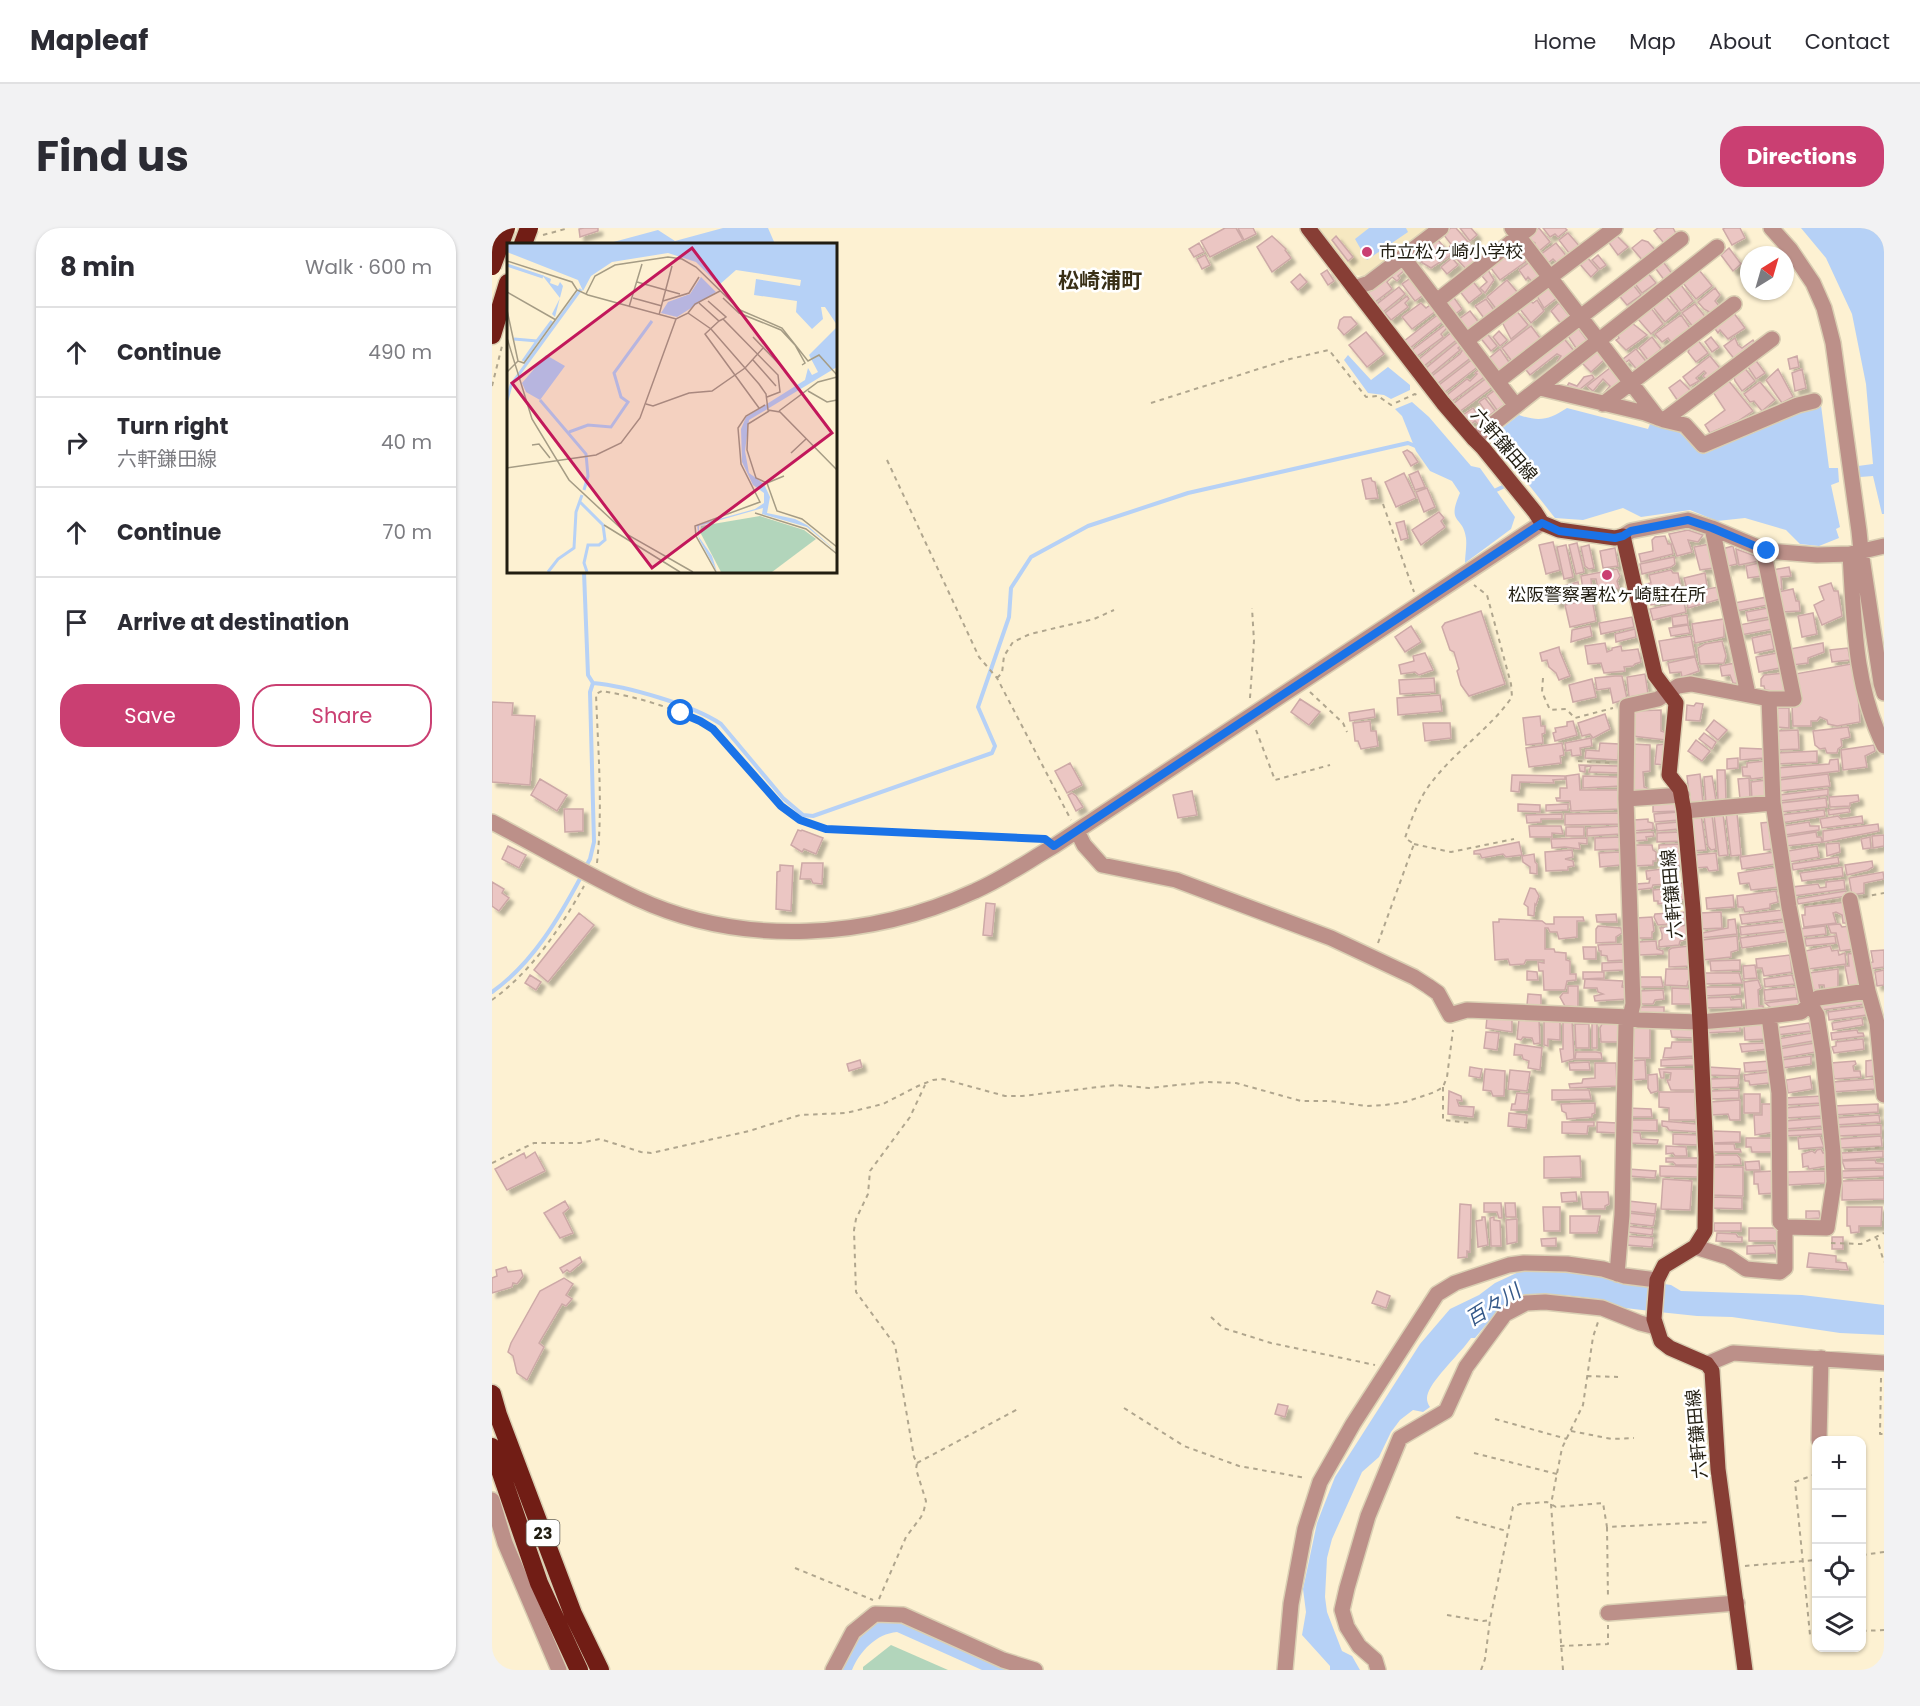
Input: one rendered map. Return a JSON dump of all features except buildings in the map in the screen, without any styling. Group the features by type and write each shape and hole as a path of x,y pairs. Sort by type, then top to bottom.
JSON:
{"highway":[{"path":"492,266 506,228"},
{"path":"523,243 529,228"},
{"path":"497,340 507,288"},
{"name":"23","path":"492,1394 573,1614 600,1670"},
{"name":"23","path":"492,1447 539,1583 579,1670"}],"main road":[{"name":"六軒鎌田線","path":"1308,228 1443,403 1539,518"},
{"path":"1539,518 1559,531 1615,538 1623,536"},
{"name":"六軒鎌田線","path":"1623,536 1655,675 1676,703 1669,775 1680,789 1684,812 1700,1022 1706,1156 1705,1232 1695,1247"},
{"path":"1655,1323 1657,1280 1664,1266 1695,1247"},
{"name":"六軒鎌田線","path":"1655,1323 1661,1341 1670,1348 1707,1364 1712,1371 1718,1469 1745,1670"}],"street":[{"path":"1354,288 1369,283 1441,228"},
{"path":"1467,340 1615,228"},
{"path":"1771,228 1790,249 1813,283 1824,308 1833,343 1853,486 1857,662 1870,716 1884,746"},
{"path":"1437,301 1519,231 1549,277 1661,419"},
{"path":"1498,381 1681,239"},
{"path":"1478,443 1547,380 1717,247"},
{"path":"1403,257 1516,406"},
{"path":"1603,404 1734,304"},
{"path":"1661,419 1773,339"},
{"path":"1540,388 1646,413 1685,425 1703,445 1798,405 1814,401"},
{"path":"492,822 637,898 700,920 756,929 808,931 856,927 921,913 978,890 1054,846 1462,577 1539,518"},
{"path":"1623,536 1631,531 1688,520 1767,551 1817,555 1855,553 1884,546"},
{"path":"1712,528 1748,694"},
{"path":"1617,1274 1622,1215 1626,1024 1633,1004 1626,799 1627,706 1658,699 1678,686 1691,684 1769,699 1794,699 1765,559 1767,551"},
{"path":"1855,553 1884,693"},
{"path":"1769,699 1773,803 1789,907 1807,999 1817,1015 1823,1053 1834,1182 1827,1228 1785,1227 1780,1222 1779,1093 1769,1016"},
{"path":"1626,799 1682,795"},
{"path":"1684,812 1773,803"},
{"path":"1077,831 1084,845 1102,865 1176,880 1331,938 1414,977 1428,986 1438,993 1450,1016 1467,1010 1700,1022 1801,1012 1818,998 1868,991"},
{"path":"1851,900 1868,991 1877,1023 1884,1095"},
{"path":"1695,1247 1728,1257 1746,1269 1780,1272 1785,1268 1785,1227"},
{"path":"1285,1670 1292,1605 1305,1529 1320,1482 1353,1424 1395,1363 1437,1294 1455,1282 1509,1265 1524,1263 1594,1268 1657,1280"},
{"path":"1378,1670 1375,1660 1359,1646 1347,1627 1342,1610 1368,1516 1400,1438 1446,1411 1466,1367 1505,1314 1526,1303 1545,1302 1602,1308 1640,1323 1655,1323"},
{"path":"1707,1364 1733,1353 1882,1363"},
{"path":"1819,1436 1821,1358"},
{"path":"492,1500 510,1553 559,1670"},
{"path":"1608,1612 1737,1603"},
{"path":"833,1670 853,1632 875,1614 903,1615 1004,1660 1035,1670"}],"path":[{"path":"492,386 497,340"},
{"path":"1150,403 1290,359 1329,350 1366,397 1378,396 1390,405 1415,394 1436,407 1443,403"},
{"path":"887,460 979,657 996,677 1077,831"},
{"path":"1383,504 1419,606"},
{"path":"1462,577 1486,595 1511,684 1512,697 1502,711 1430,784 1411,820 1405,838 1414,844 1451,852 1514,839"},
{"path":"996,677 1002,673 1004,656 1013,642 1030,634 1094,619 1114,610"},
{"path":"1543,678 1542,692 1550,710 1566,710 1575,718 1622,705 1627,706"},
{"path":"1302,683 1343,723 1347,732"},
{"path":"492,1000 512,986 559,928 596,866 600,790 596,694 602,691 681,713 713,729 781,806 800,820 826,829 1045,839 1054,846"},
{"path":"1578,761 1627,763"},
{"path":"1373,958 1414,844"},
{"path":"1450,1016 1454,1025 1447,1077 1443,1087 1443,1120 1472,1123"},
{"path":"492,1163 534,1143 580,1143 600,1139 651,1153 749,1131 800,1115 846,1113 883,1104 918,1086 943,1079 1005,1096 1116,1085 1149,1088 1206,1082 1236,1083 1301,1101 1330,1101 1366,1106 1405,1102 1443,1087"},
{"path":"879,1600 906,1537 921,1517 926,1501 916,1469 917,1463 914,1457 895,1345 856,1293 854,1230 856,1219 868,1194 870,1171 909,1117 926,1084"},
{"path":"1833,1152 1884,1147"},
{"path":"1876,1236 1884,1262"},
{"path":"1563,1670 1551,1504 1562,1448 1583,1404 1593,1337 1602,1315 1602,1308"},
{"path":"1211,1317 1223,1328 1271,1343 1374,1365 1389,1360 1395,1363"},
{"path":"1882,1363 1880,1434 1884,1434"},
{"path":"1587,1376 1618,1377"},
{"path":"1124,1408 1184,1446 1239,1466 1286,1473 1320,1482"},
{"path":"917,1463 1018,1409"},
{"path":"1495,1419 1567,1439"},
{"path":"1571,1431 1612,1439 1634,1438"},
{"path":"1474,1453 1557,1474"},
{"path":"1812,1476 1795,1482 1810,1635 1812,1635"},
{"path":"1481,1670 1485,1659 1490,1620 1513,1507 1520,1504 1547,1502 1556,1508 1603,1503 1607,1527 1726,1521"},
{"path":"1456,1517 1507,1531"},
{"path":"1866,1554 1884,1552"},
{"path":"1732,1567 1812,1561"},
{"path":"795,1568 873,1600 879,1600"},
{"path":"879,1600 887,1614"},
{"path":"1447,1615 1483,1621 1490,1620"},
{"path":"1866,1631 1884,1630"}],"shaded area":[{"name":"市立松ヶ崎小学校","path":"1318,228 1430,228 1366,276 1354,275"}],"green space":[{"path":"891,1645 948,1670 863,1670 863,1667"}],"water":[{"path":"723,228 768,228 775,243 610,243 658,230 675,241"},
{"path":"1369,228 1406,228 1408,232 1367,260 1355,239"},
{"path":"1801,228 1884,228 1884,514 1882,514 1873,476 1860,477 1858,466 1873,464 1866,384 1852,314 1826,258"},
{"path":"1348,355 1371,380 1388,367 1410,385 1410,390 1391,399 1384,395 1368,393 1344,360"},
{"path":"1412,402 1429,417 1471,466 1480,468 1515,517 1511,529 1465,563 1466,538 1455,515 1460,493 1452,481 1430,471 1416,451 1402,416 1395,409"},
{"path":"1821,405 1829,468 1838,468 1839,482 1831,485 1840,527 1836,529 1839,538 1819,546 1800,544 1786,530 1745,518 1717,521 1690,510 1641,517 1623,508 1583,520 1555,518 1491,437 1519,415 1532,419 1544,419 1567,408 1648,429 1650,424 1679,432 1704,454 1794,414"},
{"name":"百々川","path":"1523,1270 1602,1275 1671,1285 1681,1291 1802,1295 1884,1305 1884,1335 1840,1333 1732,1317 1697,1316 1625,1308 1599,1299 1563,1295 1527,1297 1509,1303 1495,1314 1475,1338 1471,1338 1436,1380 1427,1395 1430,1407 1423,1412 1413,1410 1400,1420 1391,1432 1379,1457 1362,1472 1332,1539 1327,1558 1325,1597 1327,1612 1342,1651 1352,1656 1360,1670 1330,1670 1330,1666 1302,1635 1306,1612 1303,1589 1317,1523 1335,1477 1420,1344 1450,1309"},
{"path":"901,1621 1013,1670 982,1670 897,1632 882,1636 864,1650 852,1670 840,1670 853,1643 876,1622"}],"waterway":[{"path":"593,683 659,697 694,710 721,724 783,798 803,815 813,816 992,753 995,746 978,707 1009,617 1011,588 1031,557 1088,526 1188,493 1408,443 1418,447"},
{"path":"1494,491 1509,484"},
{"path":"584,573 588,675 593,683 590,692 594,842 585,868"},
{"path":"492,992 520,968 544,939 582,875"}],"place":[{"name":"市立松ヶ崎小学校","path":"1367,252"},
{"name":"松阪警察署松ヶ崎駐在所","path":"1607,575"}],"district":[{"name":"松崎浦町","path":"1100,281"}],"route":[{"path":"681,713 713,729 781,806 800,820 826,829 1045,839 1054,846 1542,523 1559,531 1615,538 1631,531 1688,520 1767,551"}]}
